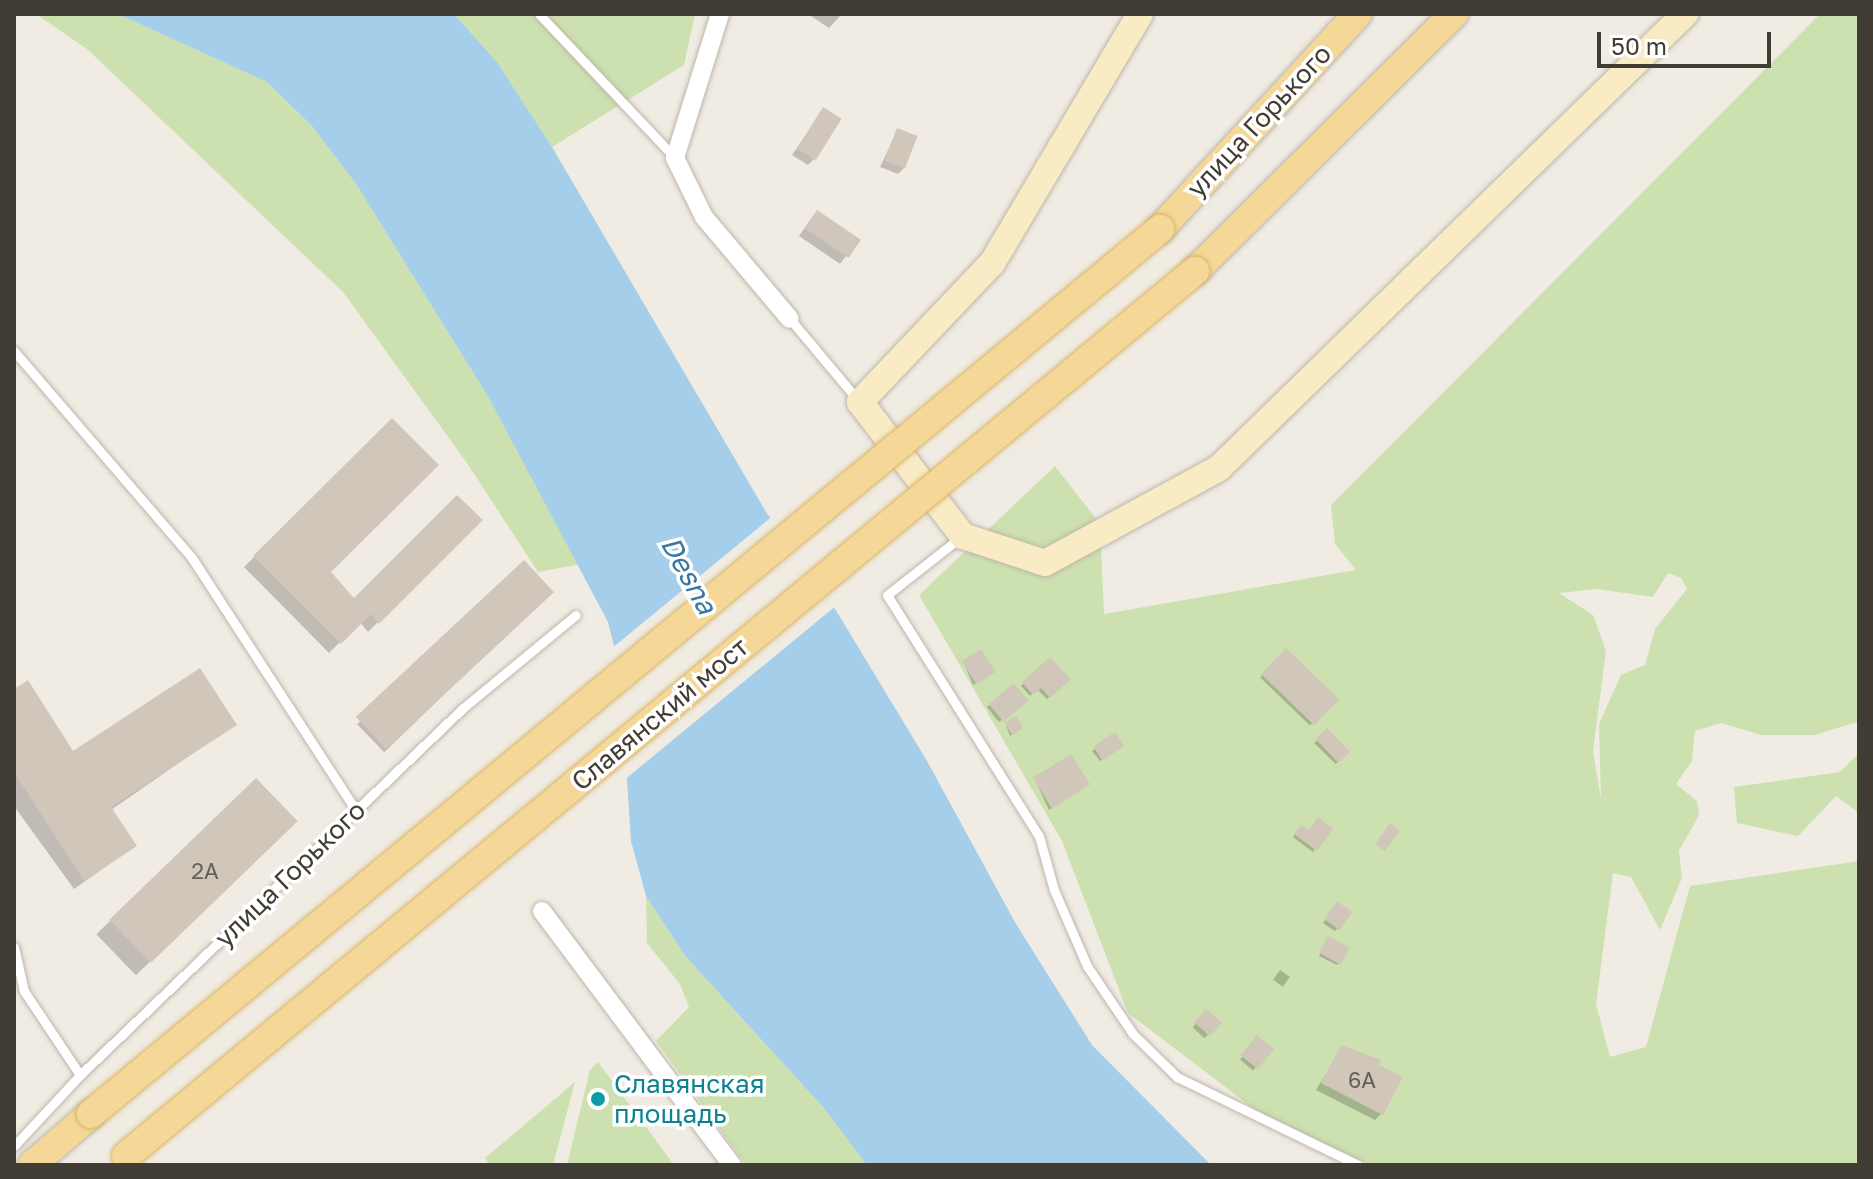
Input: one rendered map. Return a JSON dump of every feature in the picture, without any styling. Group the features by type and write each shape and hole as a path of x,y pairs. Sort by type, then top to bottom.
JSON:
{"main road":[{"name":"улица Горького","path":"1160,229 1358,14"},
{"name":"Славянский мост","path":"120,1161 1195,271 1454,14"},
{"name":"Славянский мост","path":"32,1165 1160,229"}],"street":[{"path":"720,14 675,158 704,217 790,319"},
{"path":"1140,14 992,263 860,402 963,536 1045,563 1219,468 1685,14"},
{"path":"542,911 732,1165"}],"lane":[{"path":"539,14 675,158"},
{"path":"790,319 860,402"},
{"path":"14,351 192,558 356,811"},
{"path":"963,536 887,595 1039,836 1054,890 1087,966 1133,1034 1177,1077 1358,1165"},
{"name":"улица Горького","path":"14,1146 80,1075 463,708 576,615"},
{"path":"14,947 24,991 80,1075"}],"green space":[{"path":"36,14 118,14 267,82 312,126 356,184 489,398 581,564 538,572 467,463 343,292 87,49"},
{"path":"454,14 695,14 684,65 552,147 497,62"},
{"path":"1820,14 1859,14 1859,726 1857,722 1815,735 1761,735 1721,723 1695,731 1692,761 1676,784 1697,801 1699,815 1679,851 1682,878 1660,930 1631,877 1613,873 1596,1004 1610,1057 1646,1047 1690,886 1859,861 1859,1165 1372,1165 1270,1121 1128,1013 1062,841 919,595 1055,466 1100,524 1104,614 1356,570 1335,544 1331,505","holes":["1668,573 1681,578 1687,589 1655,629 1645,665 1621,675 1599,724 1601,800 1593,751 1606,651 1593,615 1559,593 1597,589 1653,597"]},
{"path":"1859,753 1859,813 1836,796 1798,836 1737,823 1734,787 1840,772"},
{"path":"646,896 686,957 823,1107 867,1165 746,1165 656,1041 689,1007 680,984 647,943"},
{"path":"598,1062 674,1165 567,1165 590,1070"},
{"path":"575,1082 553,1165 490,1165 485,1158"}],"water":[{"name":"Desna","path":"118,14 454,14 497,62 552,147 766,512 837,612 927,761 1016,924 1092,1045 1211,1165 867,1165 823,1107 686,957 646,896 631,841 620,670 608,622 489,398 356,184 312,126 267,82"}],"pier":[{"path":"774,515 837,605 623,781 611,649"}],"building":[{"path":"823,107 842,119 816,160 797,149"},
{"path":"897,128 918,136 905,169 884,161"},
{"path":"817,210 861,240 849,258 805,228"},
{"path":"392,418 439,465 331,572 354,598 457,495 483,520 379,624 371,614 341,644 253,556"},
{"path":"524,560 554,592 386,749 356,717"},
{"path":"1286,648 1339,699 1314,725 1261,674"},
{"path":"981,649 996,672 976,684 962,662"},
{"path":"1050,657 1071,679 1050,698 1041,688 1033,695 1022,682"},
{"path":"200,668 237,725 111,807 137,846 84,881 14,772 14,689 28,680 73,751"},
{"path":"1014,683 1029,701 1004,722 989,704"},
{"path":"1016,716 1023,728 1012,735 1005,722"},
{"path":"1327,728 1350,752 1338,763 1315,739"},
{"path":"1115,732 1124,746 1102,760 1093,746"},
{"path":"1071,754 1090,785 1052,808 1033,778"},
{"path":"256,778 298,821 151,963 109,920"},
{"path":"1318,817 1333,829 1317,851 1294,834 1301,825 1309,830"},
{"path":"1390,823 1400,830 1385,851 1375,844"},
{"path":"1337,901 1352,912 1339,930 1324,919"},
{"path":"1328,936 1350,948 1341,965 1319,953"},
{"path":"1206,1009 1222,1023 1210,1036 1194,1023"},
{"path":"1257,1035 1274,1049 1258,1069 1241,1055"},
{"path":"1341,1045 1381,1060 1379,1065 1403,1077 1383,1115 1321,1083"}],"place":[{"name":"Славянская площадь","path":"598,1099"}]}
